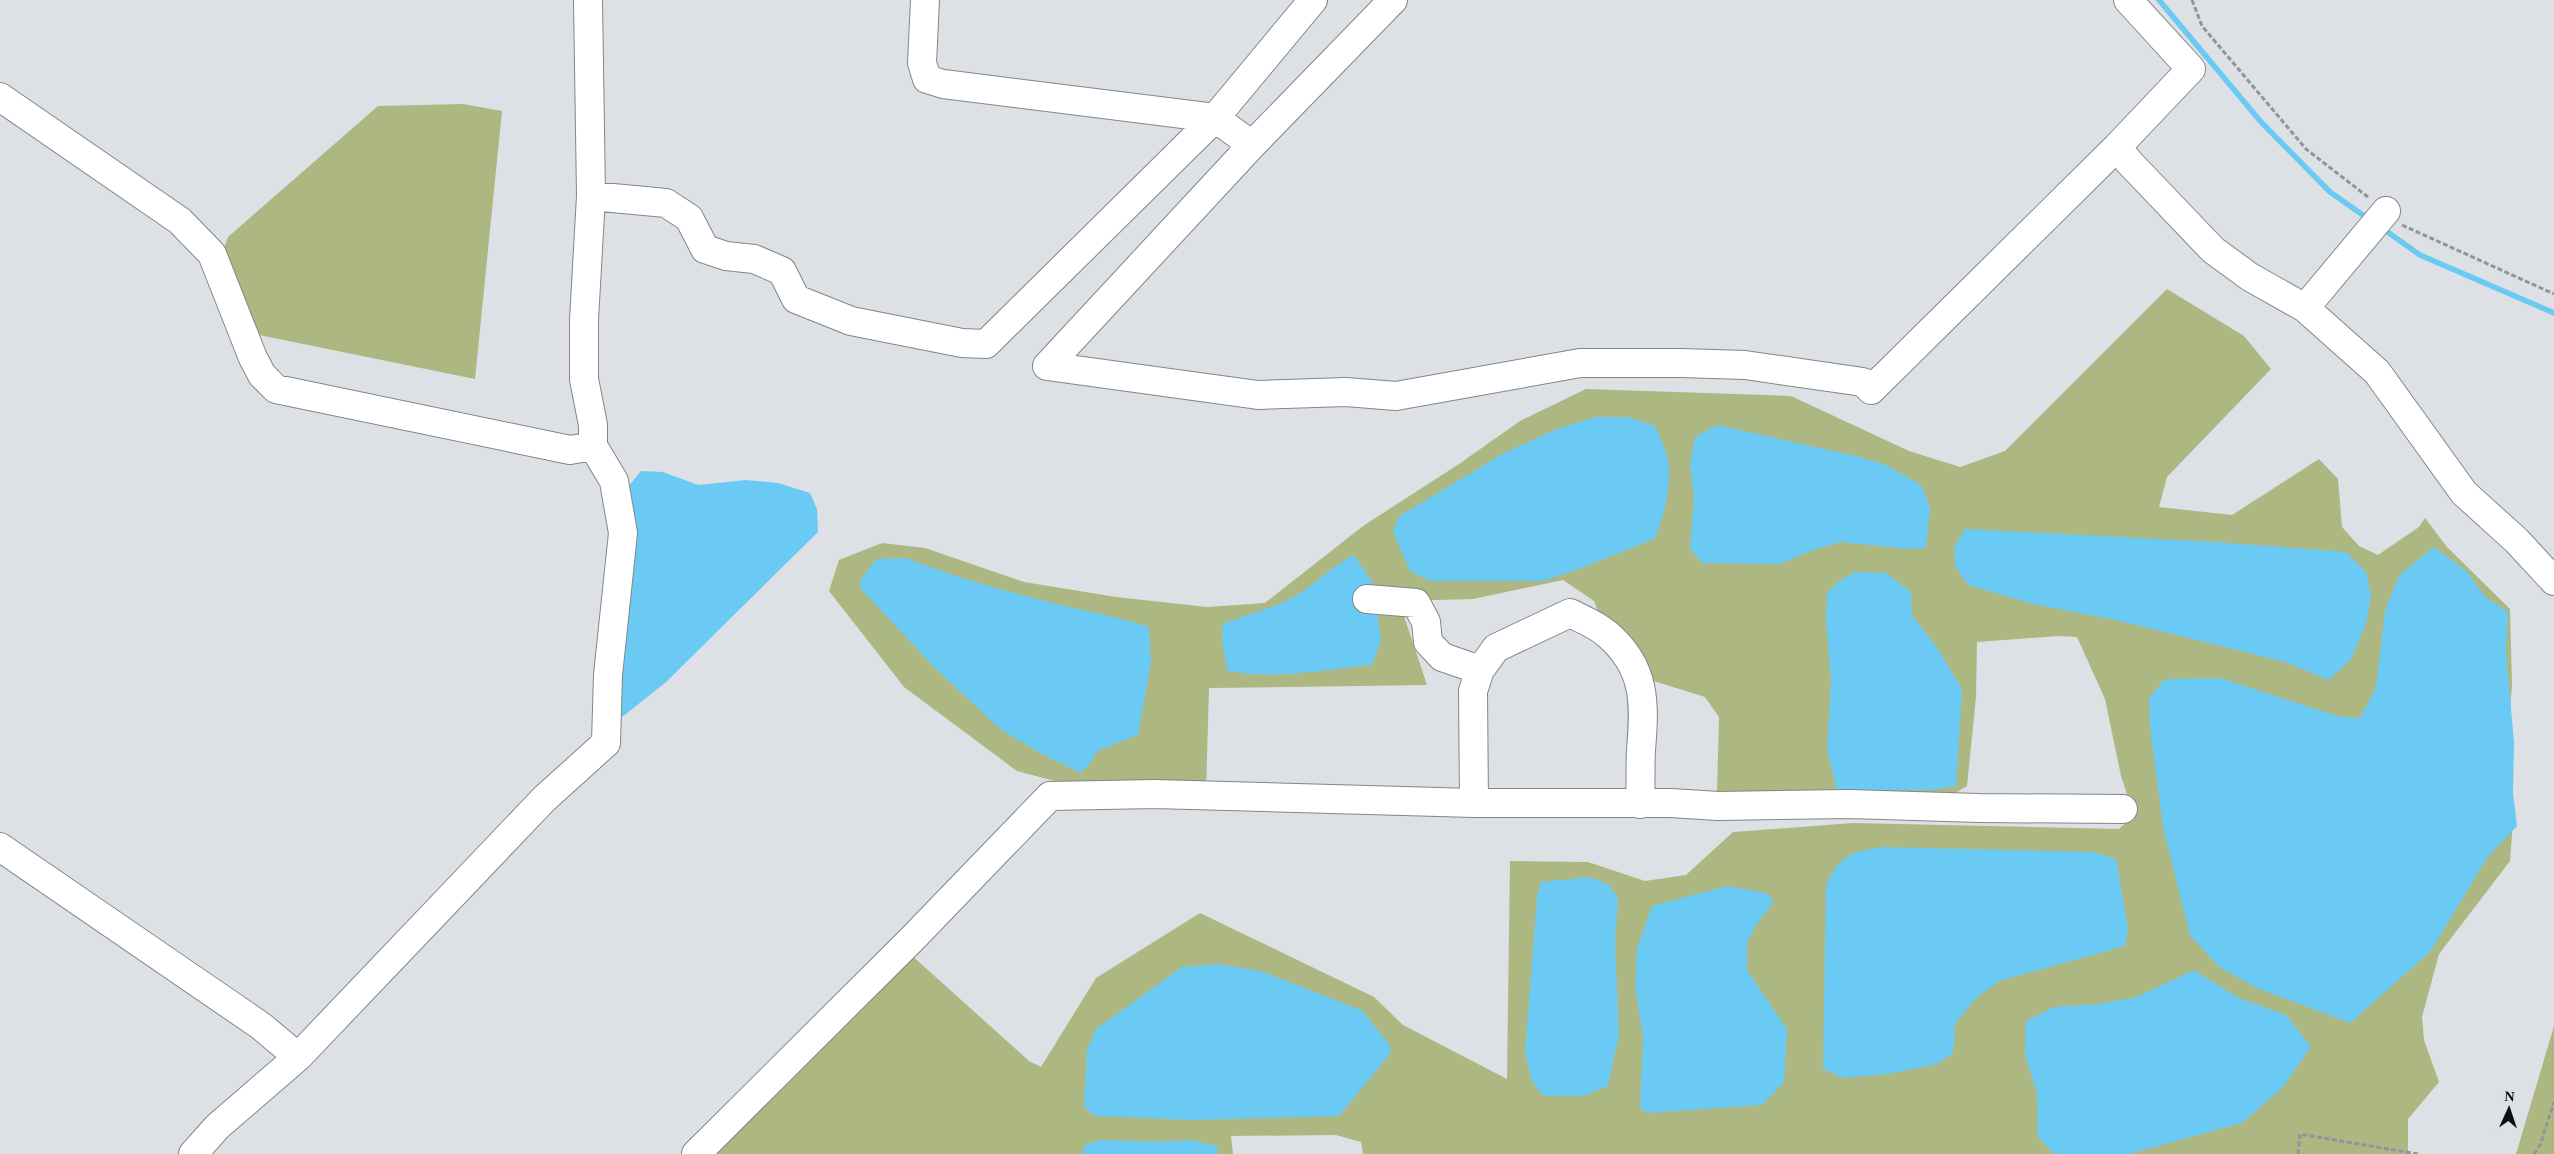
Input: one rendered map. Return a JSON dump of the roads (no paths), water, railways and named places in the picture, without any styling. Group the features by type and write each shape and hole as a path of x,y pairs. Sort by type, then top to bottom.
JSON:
{"lane":[{"path":"193,1154 217,1127 298,1057 544,799 606,743 608,675 623,533 614,481 593,446 593,424 584,379 591,196 588,0"},
{"path":"925,0 922,63 926,78 943,84 1215,118 1252,145"},
{"path":"591,196 666,203 689,218 705,249 726,256 754,259 782,272 796,299 851,321 962,343 986,344 1215,118 1313,0"},
{"path":"1393,0 1252,145 1047,366 1258,394 1346,392 1396,396 1580,364 1681,363 1745,365 1863,382 1871,390 2117,147 2191,69 2128,0"},
{"path":"0,97 180,222 212,254 253,358 262,375 276,390 570,450 593,446"},
{"path":"2117,147 2213,250 2250,276 2305,308 2377,372 2464,493 2517,541 2554,581"},
{"path":"2305,308 2378,220"},
{"path":"1367,599 1416,603 1426,622 1428,642 1442,657 1480,670"},
{"path":"1474,803 1473,691 1480,670 1496,648 1570,613 1606,633 1629,658 1642,688 1644,722 1640,804"},
{"path":"696,1154 913,938 1050,796 1155,794 1474,803 2122,808"},
{"path":"0,847 261,1026 298,1057"}],"water":[{"path":"1596,417 1628,417 1655,426 1667,455 1669,476 1665,509 1654,539 1579,569 1543,581 1430,581 1410,571 1393,532 1398,517 1504,453 1557,429"},
{"path":"1717,425 1860,457 1886,465 1921,485 1930,507 1926,548 1909,549 1841,542 1813,550 1780,564 1702,563 1690,549 1694,497 1690,465 1695,437"},
{"path":"641,471 663,472 698,485 746,480 778,483 810,493 817,509 818,532 665,683 612,725 620,497"},
{"path":"1965,529 2215,542 2346,552 2366,572 2371,596 2366,624 2351,659 2329,680 2285,662 2116,620 2033,604 1968,585 1955,566 1954,548"},
{"path":"2433,547 2466,570 2484,596 2508,612 2506,652 2514,742 2513,793 2517,826 2487,858 2430,952 2350,1023 2257,988 2218,966 2190,935 2163,827 2150,726 2149,698 2165,679 2220,678 2337,716 2360,718 2376,688 2385,610 2399,576"},
{"path":"1354,555 1373,583 1381,640 1372,665 1265,675 1227,671 1222,639 1223,624 1288,600"},
{"path":"906,558 992,587 1149,627 1151,662 1138,735 1097,751 1091,762 1081,773 1040,753 1000,729 937,670 861,589 860,580 877,559"},
{"path":"1855,572 1886,573 1911,592 1912,615 1938,649 1962,689 1956,786 1931,790 1837,790 1827,749 1831,681 1826,620 1827,593 1839,581"},
{"path":"1883,847 2094,852 2116,859 2128,929 2125,946 1999,981 1976,998 1955,1024 1953,1053 1937,1064 1888,1074 1842,1078 1823,1068 1826,885 1837,867 1848,856"},
{"path":"1589,877 1608,884 1618,897 1615,941 1619,1034 1608,1086 1584,1096 1543,1096 1532,1081 1525,1053 1537,897 1541,882"},
{"path":"1727,886 1766,893 1774,901 1756,925 1747,943 1747,970 1787,1029 1784,1082 1762,1105 1647,1113 1640,1108 1643,1038 1635,986 1637,948 1652,906"},
{"path":"1218,964 1261,971 1363,1011 1391,1047 1389,1055 1339,1116 1195,1120 1094,1116 1084,1106 1087,1050 1096,1029 1182,967"},
{"path":"2194,970 2239,998 2286,1015 2311,1047 2282,1088 2242,1123 2129,1154 2054,1154 2038,1137 2037,1093 2025,1055 2026,1021 2054,1007 2098,1004 2134,998"},
{"path":"1101,1140 1161,1142 1191,1140 1217,1146 1218,1154 1081,1154 1086,1144"}],"waterway":[{"path":"2159,0 2261,122 2330,192 2370,220"},
{"path":"2382,228 2420,255 2554,313"}]}
